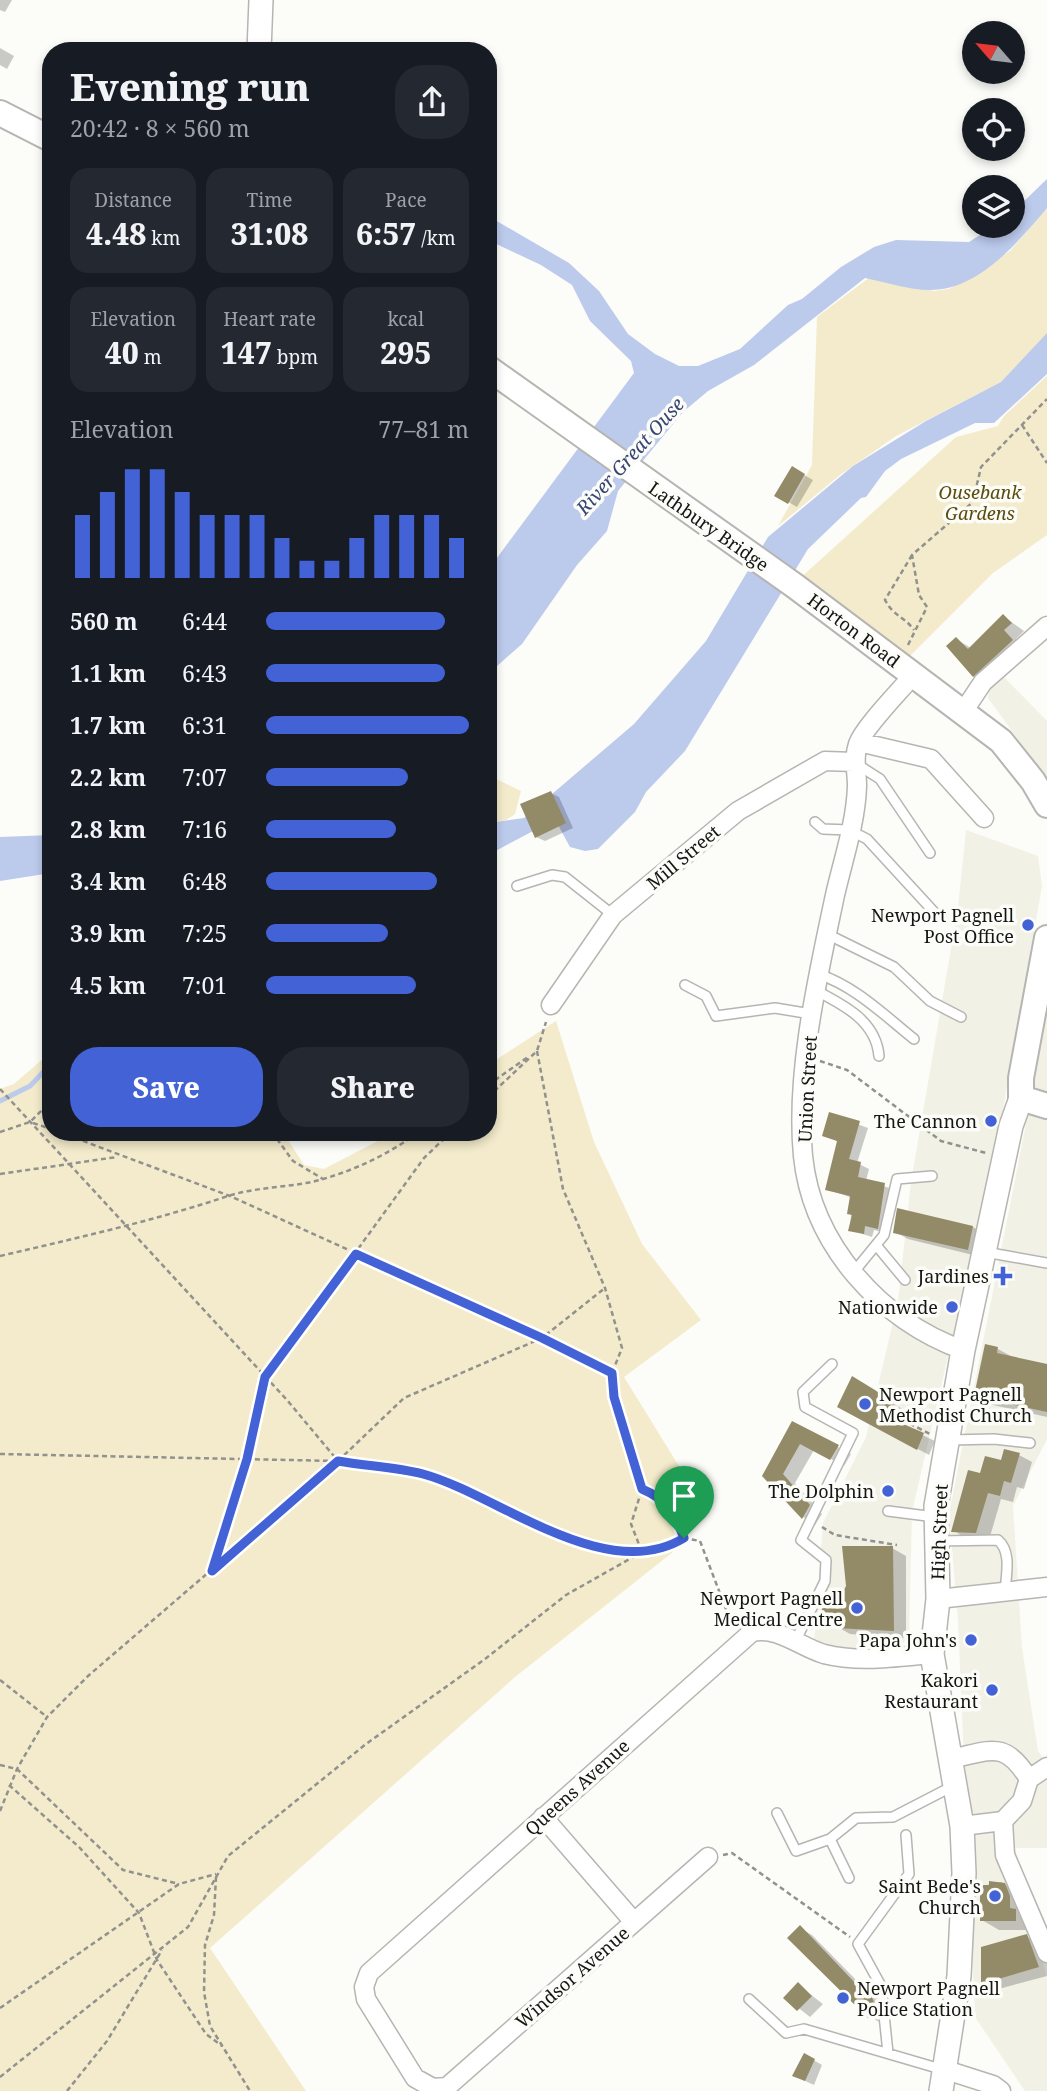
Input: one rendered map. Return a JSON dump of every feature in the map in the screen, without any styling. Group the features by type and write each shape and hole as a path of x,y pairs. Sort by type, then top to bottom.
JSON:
{"main road":[{"path":"0,113 42,134"},
{"name":"Lathbury Bridge","path":"497,374 795,586"},
{"name":"Horton Road","path":"795,586 907,669"},
{"path":"907,669 1001,741 1033,781 1047,805"},
{"name":"High Street","path":"1021,1098 1021,1078 1047,938"},
{"path":"1021,1098 1047,1106"}],"street":[{"path":"259,42 261,0"},
{"path":"963,712 983,682 1047,626"},
{"path":"907,669 859,742 931,759 984,818"},
{"name":"Union Street","path":"859,742 854,762 857,785 811,1014 803,1158 813,1198 828,1237 853,1273 904,1320 944,1344 963,1350"},
{"name":"Mill Street","path":"551,1005 613,915 738,811 825,761 854,762"},
{"name":"High Street","path":"943,2081 959,1976 964,1913 962,1826 932,1654 938,1599 936,1517 946,1441 963,1350 1011,1126 1021,1098"},
{"path":"938,1599 1047,1587"},
{"name":"Queens Avenue","path":"433,2088 415,2078 366,1999 364,1987 369,1973 738,1642 752,1632 764,1629 823,1653 845,1657 932,1654"},
{"path":"950,1759 999,1750 1016,1759 1028,1779"},
{"path":"962,1826 1003,1821 1022,1801 1028,1779 1047,1768"},
{"path":"543,1817 634,1923"},
{"path":"1003,1821 1005,1855 1047,1953"},
{"name":"Windsor Avenue","path":"433,2088 447,2087 708,1857"},
{"path":"943,2081 993,2085 1001,2091"}],"lane":[{"path":"854,762 880,779 930,853"},
{"path":"815,822 847,838 867,839 935,913"},
{"path":"517,886 552,875 565,877 613,915"},
{"path":"827,934 894,967 930,1001 961,1017"},
{"path":"817,982 834,979 914,1039"},
{"path":"817,982 870,1028 878,1042 879,1056"},
{"path":"685,985 706,996 716,1016 775,1008 811,1014"},
{"path":"853,1273 884,1235 897,1179 932,1176"},
{"path":"876,1245 905,1280"},
{"path":"985,1252 1047,1263"},
{"path":"794,1642 825,1581 826,1560 801,1540 853,1433 805,1407 803,1392 832,1364"},
{"path":"946,1441 957,1438 1030,1443"},
{"path":"888,1511 936,1517"},
{"path":"936,1541 998,1540 1007,1557 1005,1592"},
{"path":"777,1813 796,1851 830,1839 856,1818 893,1817 955,1785"},
{"path":"888,2053 881,1986 858,1944 909,1874 906,1835"},
{"path":"830,1839 849,1878"},
{"path":"749,1999 786,2033 804,2029 888,2053 943,2081"}],"path":[{"path":"914,630 906,621 893,615 885,600 912,555 973,502 981,467 1047,399"},
{"path":"1022,425 1047,463"},
{"path":"907,669 914,630 927,607 919,595 912,555"},
{"path":"543,1030 537,1051 563,1189 605,1288 622,1348 612,1373 614,1397 642,1489 631,1524 642,1552"},
{"path":"497,1079 537,1051"},
{"path":"497,1089 537,1051"},
{"path":"808,1057 847,1070 941,1141 1006,1157"},
{"path":"0,1089 42,1135"},
{"path":"0,1132 30,1122 42,1110"},
{"path":"30,1122 42,1126"},
{"path":"48,1141 265,1377 338,1461"},
{"path":"81,1141 230,1195 542,1338 612,1373"},
{"path":"279,1141 293,1161 323,1179"},
{"path":"0,1256 127,1227 207,1205 230,1195 323,1179 389,1153 406,1141"},
{"path":"212,1571 247,1459 265,1377 424,1158 442,1141"},
{"path":"0,1174 121,1157"},
{"path":"0,1811 17,1769 47,1717 88,1676 338,1461 404,1398 542,1338 605,1288"},
{"path":"887,1412 946,1441"},
{"path":"0,1454 338,1461 422,1474 567,1538 642,1552"},
{"path":"642,1489 659,1496 673,1509 684,1538"},
{"path":"810,1519 835,1535 897,1545"},
{"path":"0,2077 188,1927 228,1856 375,1738 566,1595 642,1552 684,1538 700,1541 738,1642"},
{"path":"0,1679 47,1717"},
{"path":"0,1765 17,1769 123,1870 179,1884"},
{"path":"10,1785 79,1847 139,1913 157,1960 206,2034 222,2046"},
{"path":"708,1857 732,1853 858,1944"},
{"path":"0,2008 179,1884 216,1874"},
{"path":"216,1874 214,1914 205,1945 204,1992 210,2026 250,2091"},
{"path":"66,2091 107,2041 164,1948"}],"shaded area":[{"path":"1000,673 1047,721 1047,779 988,698 989,687"},
{"path":"966,830 1038,856 1042,886 997,1144 912,1512 909,1635 899,1649 865,1652 814,1644 823,1523 866,1437 898,1301 911,1182 958,908"},
{"path":"1047,990 1047,1439 1013,1506 1022,1648 1038,1751 1047,1763 1047,1848 1015,1848 1047,1979 1047,2091 1025,2091 975,2017 958,1620 949,1514 1025,1129"}],"green space":[{"path":"1047,208 1047,337 1001,382 896,436 840,475 778,526 812,465 817,317 878,271 933,291 949,289 1010,251 1021,238 1025,238 1025,234"},
{"name":"Ousebank Gardens","path":"1047,376 1047,535 993,573 908,658 797,581 956,437 998,426 1004,416"},
{"path":"497,779 521,791 515,814 497,822"},
{"path":"556,1021 594,1142 642,1244 701,1320 624,1377 693,1489 673,1509 682,1534 666,1542 673,1552 515,1677 210,1948 306,2091 0,2091 0,1089 14,1084 42,1060 42,1141 289,1141 304,1165 324,1169 378,1141 497,1141 497,1059"}],"water":[{"path":"1047,179 1047,208 1025,233 1025,200"},
{"name":"River Great Ouse","path":"497,221 569,263 599,291 628,334 655,354 679,366 698,366 740,349 788,305 802,299 841,267 874,247 896,240 969,242 975,238 1020,238 981,273 948,288 922,290 865,278 754,365 708,391 683,412 618,491 607,531 577,565 522,644 497,666 497,558 634,373 631,361 590,321 572,285 541,265 497,244"},
{"path":"1047,333 1047,374 994,423 975,423 901,459 885,471 866,497 861,498 808,549 685,751 646,792 635,812 598,849 585,851 570,847 557,823 535,830 497,850 497,822 524,818 634,724 706,641 768,537 853,466 926,421 1001,382"},
{"path":"42,835 42,874 0,881 0,837"}],"building":[{"path":"792,466 805,474 788,504 774,496"},
{"path":"1003,614 1012,623 1004,630 1013,640 973,677 946,646 956,637 968,649"},
{"path":"551,791 566,823 535,838 520,804"},
{"path":"829,1112 860,1121 849,1159 861,1162 858,1177 885,1183 878,1229 865,1226 864,1234 848,1231 852,1215 847,1214 850,1196 825,1190 837,1141 822,1136"},
{"path":"897,1208 973,1226 968,1250 893,1233"},
{"path":"985,1344 998,1347 997,1353 1047,1364 1047,1412 974,1396"},
{"name":"Newport Pagnell Methodist Church","path":"852,1376 893,1401 885,1416 924,1433 917,1450 837,1407"},
{"path":"792,1421 839,1445 830,1460 800,1444 783,1474 810,1505 802,1519 762,1476"},
{"path":"1004,1449 1020,1453 1011,1483 1004,1481 1000,1496 988,1493 976,1533 951,1532 968,1470 980,1473 985,1456 1001,1460"},
{"path":"842,1546 893,1546 894,1631 835,1628 835,1624 829,1624 821,1615 823,1601 836,1596 836,1591 844,1590 846,1586"},
{"name":"Saint Bede's Church","path":"989,1881 1005,1883 1010,1896 1010,1908 1016,1909 1016,1921 980,1921 980,1885 989,1885"},
{"path":"800,1925 858,1986 865,1980 874,1989 872,1997 876,2008 868,2018 787,1938"},
{"path":"1027,1934 1039,1967 981,1984 981,1947"},
{"path":"798,1982 812,1996 797,2011 783,1998"},
{"path":"804,2053 815,2059 805,2081 792,2076"}],"waterway":[{"path":"0,1101 30,1086 42,1073"}],"place":[{"name":"Newport Pagnell Post Office","path":"1028,925"},
{"name":"The Cannon","path":"991,1121"},
{"name":"Jardines","path":"1003,1276"},
{"name":"Nationwide","path":"952,1307"},
{"name":"Newport Pagnell Methodist Church","path":"865,1404"},
{"name":"The Dolphin","path":"888,1491"},
{"name":"Newport Pagnell Medical Centre","path":"857,1608"},
{"name":"Papa John's","path":"971,1640"},
{"name":"Kakori Restaurant","path":"992,1690"},
{"name":"Saint Bede's Church","path":"995,1896"},
{"name":"Newport Pagnell Police Station","path":"843,1998"}],"route":[{"path":"356,1254 542,1338 612,1373 614,1397 642,1489 659,1496 673,1509 684,1538 669,1547 642,1552 567,1538 529,1524 496,1505 422,1474 338,1461 212,1571 247,1459 265,1377 356,1254"}]}
